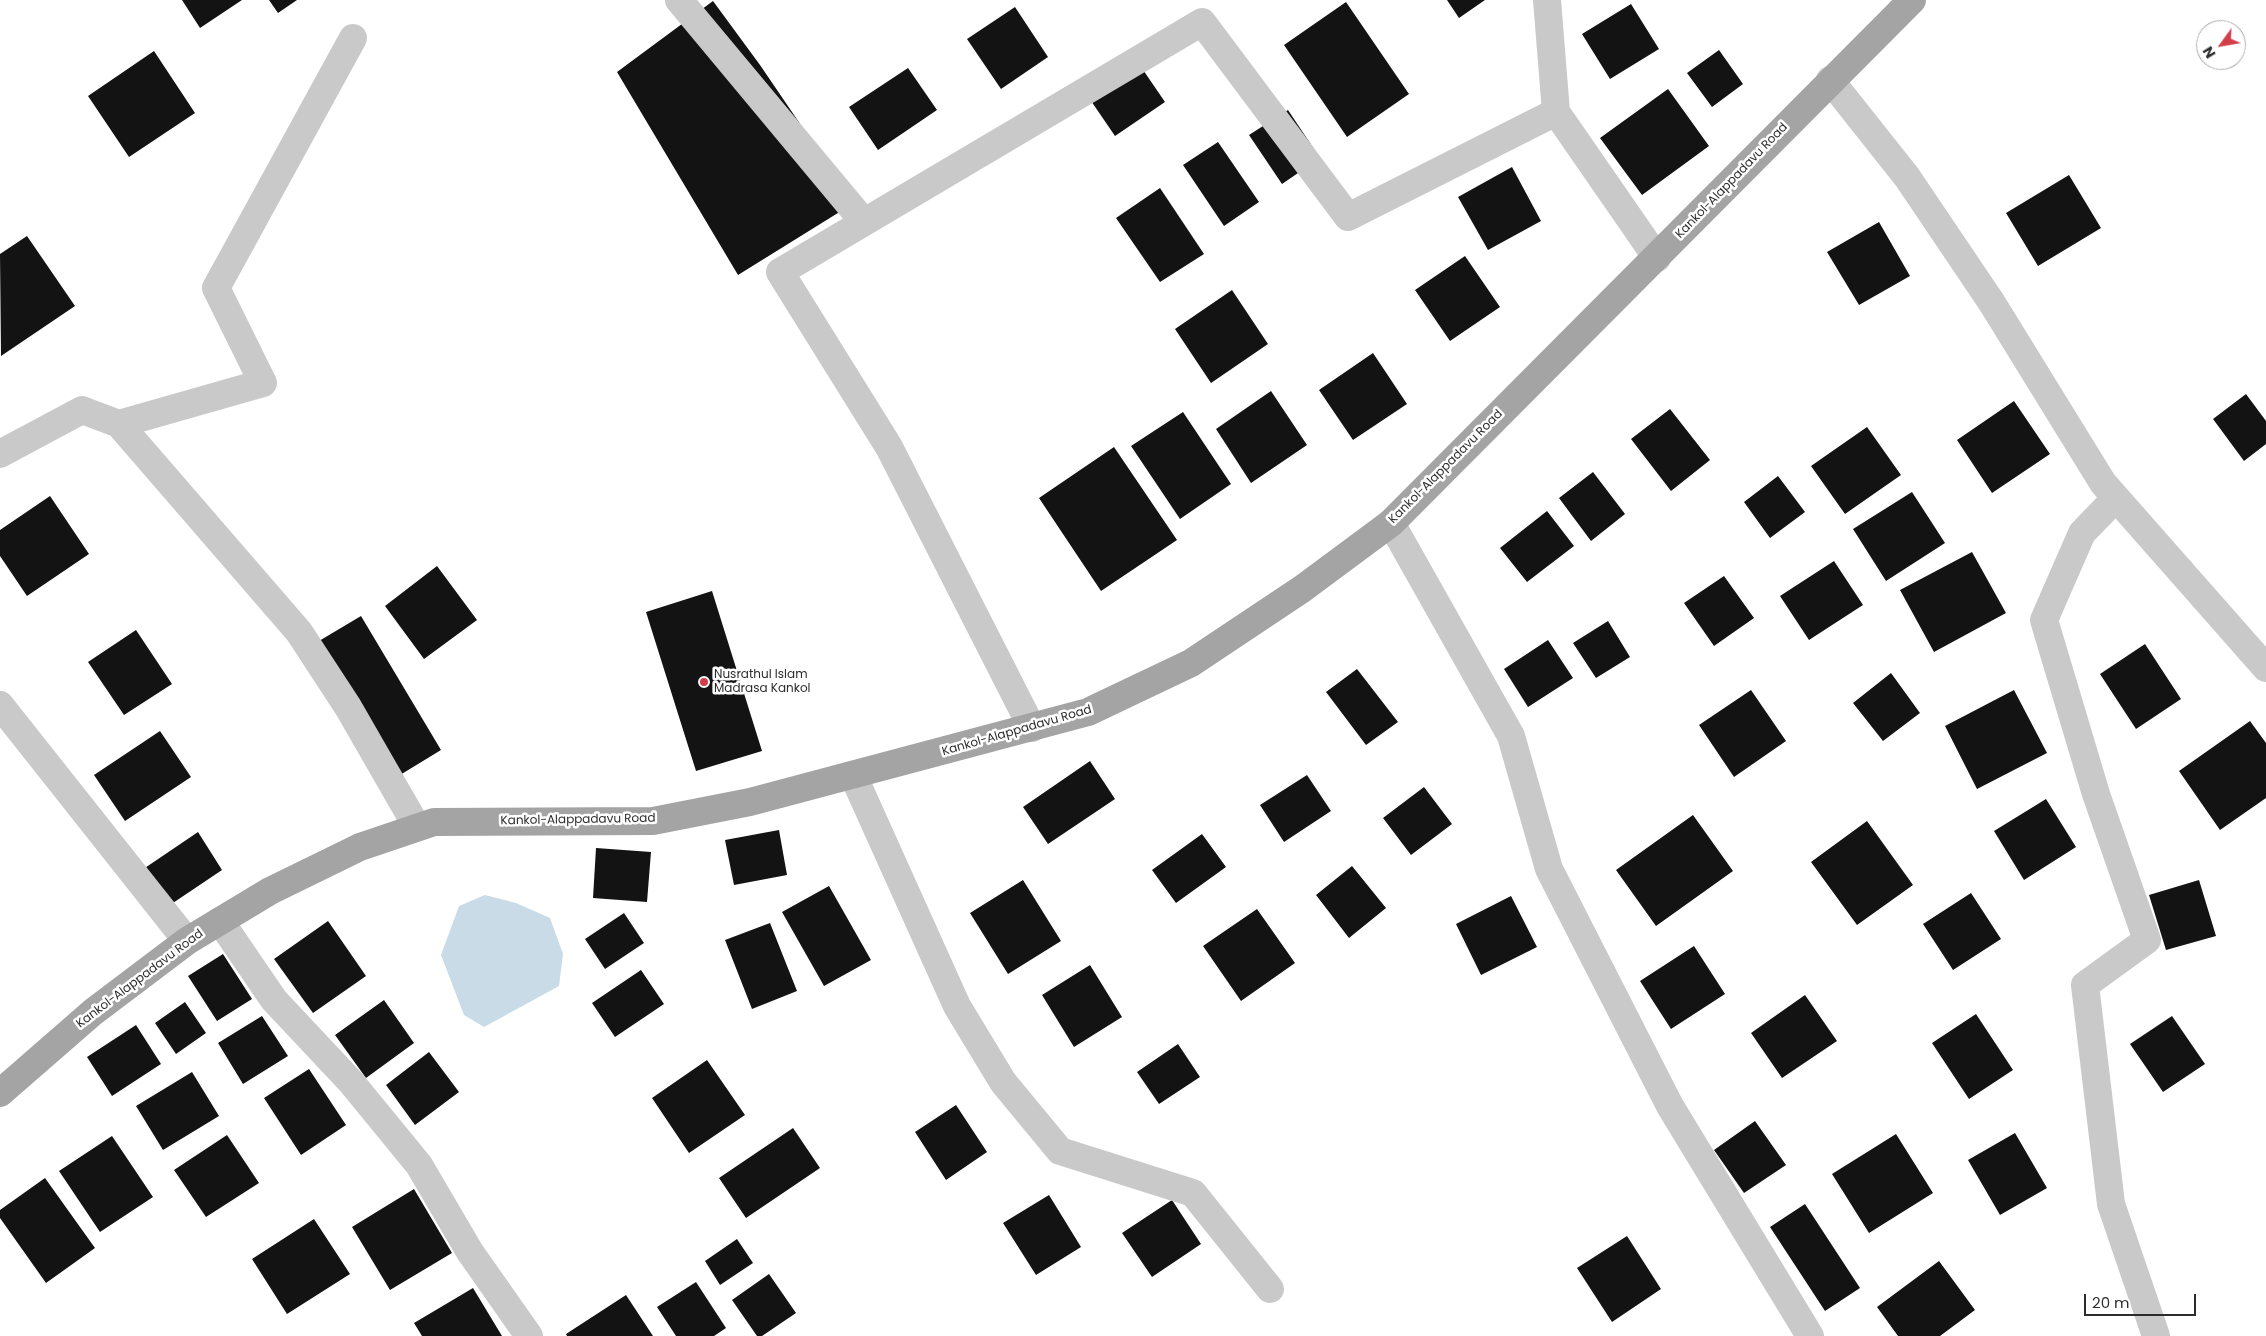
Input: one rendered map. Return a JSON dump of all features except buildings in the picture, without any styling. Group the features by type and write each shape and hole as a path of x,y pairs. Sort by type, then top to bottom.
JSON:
{"main road":[{"name":"Kankol-Alappadavu Road","path":"0,1093 93,1012 187,941 270,891 360,847 434,822 652,821 750,802 1088,712 1191,663 1302,589 1391,523 1657,258 1830,80 1912,0"}],"street":[{"path":"680,0 864,222"},
{"path":"1547,0 1556,112 1657,258"},
{"path":"1032,728 889,447 780,272 1202,22 1348,217 1556,112"},
{"path":"119,424 263,383 216,288 353,38"},
{"path":"1830,80 1907,177 1992,303 2103,483 2266,668"},
{"path":"0,454 82,410 119,424 299,632 348,707 418,827"},
{"path":"2116,498 2082,533 2044,620 2096,794 2147,940 2085,985 2111,1204 2156,1336"},
{"path":"1391,523 1511,736 1549,869 1670,1106 1810,1336"},
{"path":"0,705 187,941"},
{"path":"853,775 957,1006 1003,1082 1060,1151 1193,1193 1270,1289"},
{"path":"220,921 274,1000 351,1082 419,1165 470,1252 529,1336"}],"water":[{"path":"485,895 516,903 550,918 563,954 559,986 484,1027 464,1015 441,955 459,906"}],"place":[{"name":"Nusrathul Islam Madrasa Kankol","path":"704,682"}]}
